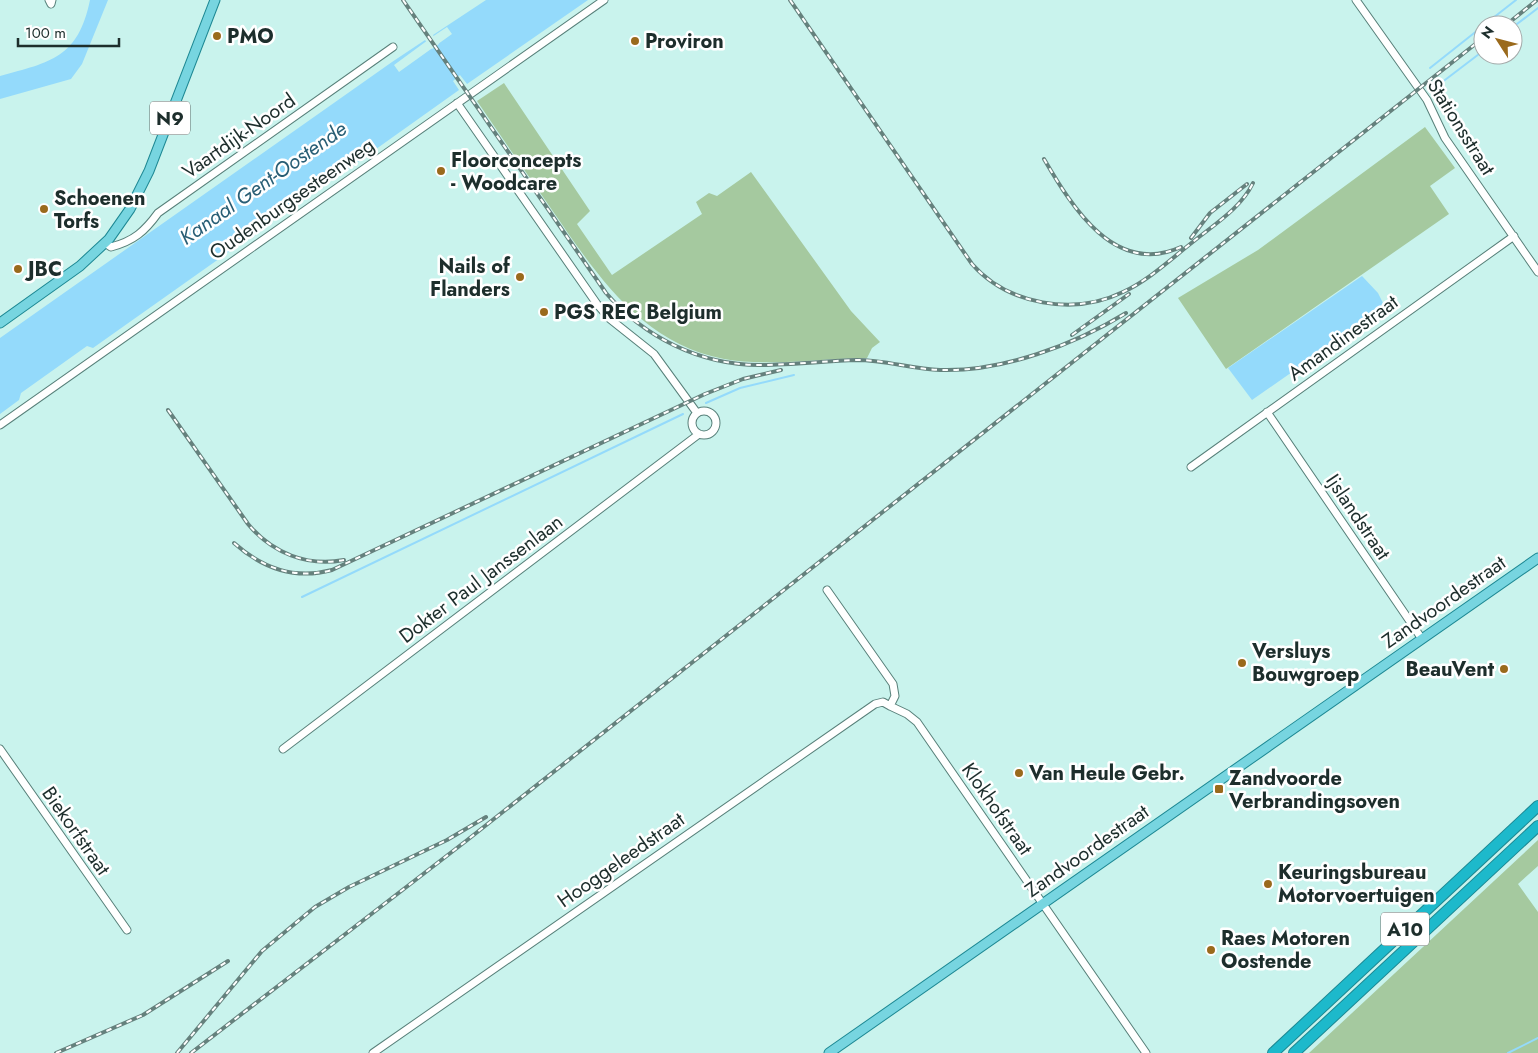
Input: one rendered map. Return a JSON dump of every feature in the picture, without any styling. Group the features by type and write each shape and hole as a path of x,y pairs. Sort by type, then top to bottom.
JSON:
{"highway":[{"name":"A10","path":"1273,1053 1538,804"},
{"name":"A10","path":"1294,1053 1538,826"}],"main road":[{"name":"N9","path":"0,323 80,266 105,243 130,209 143,185 215,0"},
{"name":"Zandvoordestraat","path":"829,1053 1538,558"}],"street":[{"name":"Oudenburgsesteenweg","path":"0,425 604,0"},
{"name":"Stationsstraat","path":"1356,0 1427,100 1445,138 1538,272"},
{"name":"Vaartdijk-Noord","path":"105,243 111,247 118,245 143,231 158,213 392,47"},
{"name":"Dokter Paul Janssenlaan","path":"457,103 597,304 610,319 654,354 697,413"},
{"name":"Amandinestraat","path":"1190,467 1514,236"},
{"name":"Dokter Paul Janssenlaan","path":"282,749 700,434 710,434 714,430 716,419 710,412 697,413 692,418 692,425 700,434"},
{"name":"Ijslandstraat","path":"1267,412 1422,639"},
{"path":"826,590 892,684 895,696 890,706"},
{"name":"Hooggeleedstraat","path":"373,1053 875,704 883,702 890,706"},
{"name":"Klokhofstraat","path":"890,706 907,714 917,722 1146,1053"},
{"name":"Biekorfstraat","path":"0,749 127,930"}],"green space":[{"path":"504,83 590,211 577,224 612,275 702,214 696,202 709,193 717,196 751,172 851,311 880,342 872,348 867,358 758,362 724,359 695,351 668,338 645,322 604,281 569,234 477,101"},
{"path":"1425,127 1455,168 1430,186 1449,214 1226,369 1178,298 1258,250"},
{"path":"1538,840 1538,866 1518,884 1538,912 1538,1053 1309,1053"}],"water":[{"path":"90,0 108,0 82,64 71,79 0,99 0,76 48,61 70,46 85,19"},
{"name":"Kanaal Gent-Oostende","path":"486,0 588,0 467,84 460,75 453,81 459,90 348,169 344,163 309,187 312,193 93,348 87,346 21,393 19,400 0,414 0,338 392,62 425,40 432,49 439,44 433,35"},
{"path":"1362,276 1378,293 1385,307 1252,400 1228,368"}],"pier":[{"path":"447,27 452,34 399,72 394,65 428,40 432,46 436,43 432,37"}],"waterway":[{"path":"1497,15 1516,0"},
{"path":"1523,19 1538,8"},
{"path":"1430,68 1473,34"},
{"path":"1441,83 1473,59"},
{"path":"706,403 740,388 794,375"},
{"path":"302,597 683,414"},
{"path":"1508,1053 1538,1038"}],"railway":[{"path":"403,0 606,293 638,323 675,346 695,354 737,364 771,365 857,360 878,361 940,370 964,369 1012,361 1061,346 1106,325 1126,313"},
{"path":"790,0 972,264 987,278 1004,289 1023,297 1043,302 1084,304 1123,292 1151,275 1227,215 1242,200 1253,183"},
{"path":"1518,15 1537,0"},
{"path":"191,1053 466,841 1473,46"},
{"path":"1044,159 1082,216 1098,232 1116,245 1136,253 1157,254 1181,247"},
{"path":"1191,238 1210,213 1247,184"},
{"path":"1072,335 1129,294"},
{"path":"234,543 256,559 280,570 305,574 332,570 705,394 743,379 781,370"},
{"path":"168,410 257,534 268,543 291,556 330,562 344,560"},
{"path":"177,1053 262,951 315,907 349,887 447,840 486,817"},
{"path":"56,1053 143,1015 228,961"}],"place":[{"name":"PMO","path":"217,36"},
{"name":"Proviron","path":"635,41"},
{"name":"Floorconcepts - Woodcare","path":"441,171"},
{"name":"Schoenen Torfs","path":"44,209"},
{"name":"JBC","path":"18,269"},
{"name":"Nails of Flanders","path":"520,277"},
{"name":"PGS REC Belgium","path":"544,312"},
{"name":"Versluys Bouwgroep","path":"1242,663"},
{"name":"BeauVent","path":"1504,669"},
{"name":"Van Heule Gebr.","path":"1019,773"},
{"name":"Zandvoorde Verbrandingsoven","path":"1219,789"},
{"name":"Keuringsbureau Motorvoertuigen","path":"1268,884"},
{"name":"Raes Motoren Oostende","path":"1211,950"}]}
